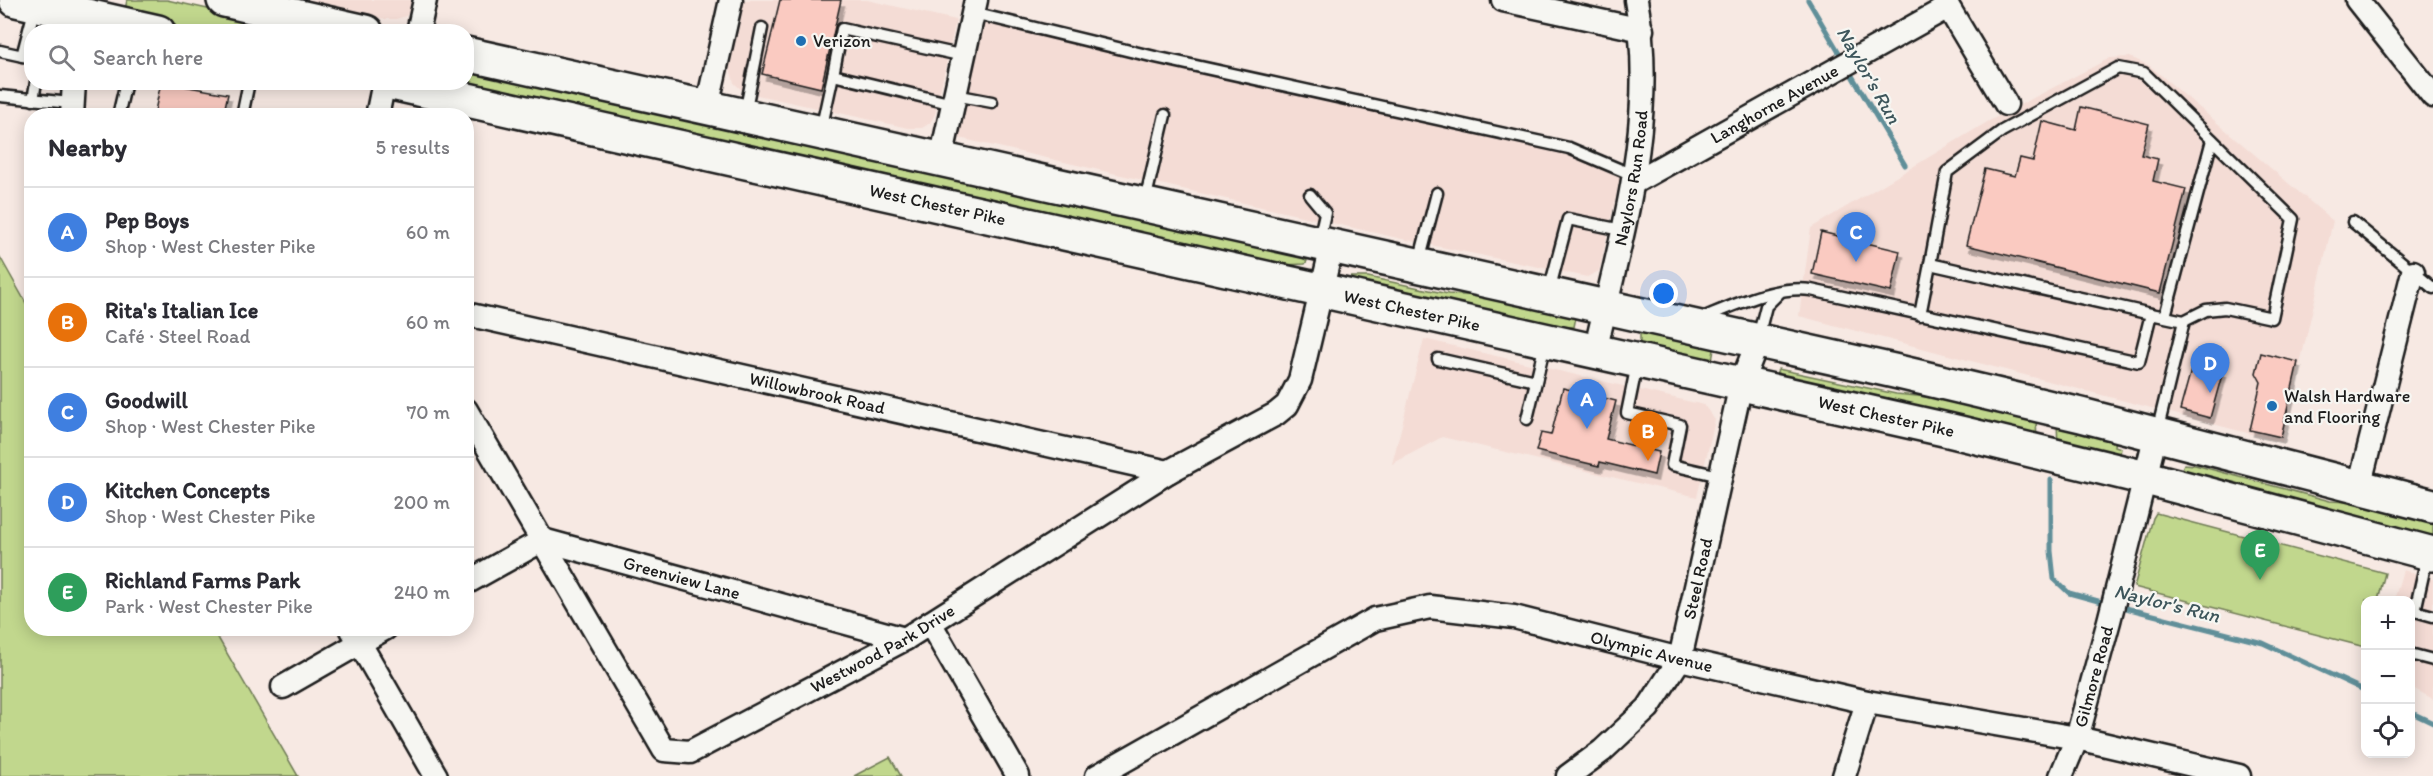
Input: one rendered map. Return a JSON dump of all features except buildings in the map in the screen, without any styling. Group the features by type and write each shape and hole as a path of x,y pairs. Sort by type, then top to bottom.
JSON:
{"highway":[{"path":"224,0 330,24"},
{"path":"26,2 121,24"},
{"path":"474,56 1758,341 2156,434 2433,506"},
{"name":"West Chester Pike","path":"422,90 1948,430 2146,478 2431,553"}],"street":[{"path":"420,24 425,0"},
{"path":"707,107 731,0"},
{"path":"1503,0 1642,30"},
{"name":"Naylors Run Road","path":"1595,351 1634,180 1641,129 1645,77 1642,30 1636,0"},
{"path":"2357,0 2432,93"},
{"path":"1946,4 2006,104"},
{"name":"Langhorne Avenue","path":"1634,180 1836,70 1946,4"},
{"path":"941,159 975,7"},
{"path":"378,108 384,90"},
{"name":"Westwood Park Drive","path":"474,424 664,750 690,752 905,639 1168,472 1276,414 1287,405 1300,380 1321,291 1325,245"},
{"path":"2359,486 2413,272"},
{"name":"Willowbrook Road","path":"474,316 1168,472"},
{"name":"Steel Road","path":"1568,776 1602,751 1648,708 1680,659 1741,384 1758,341"},
{"name":"Gilmore Road","path":"2061,776 2077,738 2119,586 2156,434"},
{"path":"474,579 543,540"},
{"name":"Greenview Lane","path":"543,540 905,639"},
{"name":"Olympic Avenue","path":"1097,776 1375,619 1430,607 1514,617 1680,659 1867,702 2077,738 2239,776"},
{"path":"930,623 1018,776"},
{"path":"283,687 356,636 436,776"},
{"path":"1844,776 1867,702"}],"lane":[{"path":"26,2 26,24"},
{"path":"975,7 1155,57 1569,148 1634,180"},
{"path":"744,116 762,28"},
{"path":"820,133 842,29 964,56"},
{"path":"0,51 24,56"},
{"path":"1920,315 1947,172 2002,131 2118,68 2145,73 2293,219 2272,318 2225,308 2206,309 2184,321 1930,264"},
{"path":"833,75 954,99 992,102"},
{"path":"33,100 35,90"},
{"path":"120,108 124,90"},
{"path":"244,108 247,90"},
{"path":"0,96 33,100 72,100"},
{"path":"1145,205 1165,115"},
{"path":"2165,316 2212,140"},
{"path":"1418,266 1437,193"},
{"path":"1310,195 1325,213 1325,245"},
{"path":"1548,294 1568,219 1622,230"},
{"path":"2353,222 2433,288"},
{"path":"1686,325 1752,297 1792,289 1810,290 2139,362 2151,314"},
{"path":"1758,341 1766,306 1780,293"},
{"path":"2156,434 2184,321"},
{"path":"1527,419 1545,341"},
{"path":"1438,359 1536,381"},
{"path":"1638,361 1627,413 1680,425 1672,465 1720,476"},
{"path":"2431,553 2415,611 2433,616"},
{"path":"2415,655 2433,660"}],"shaded area":[{"path":"299,0 416,0 415,5 406,16 385,19"},
{"path":"743,0 867,0 956,20 935,114 930,123 922,128 908,128 744,92 734,83 729,64"},
{"path":"978,19 1128,56 1623,165 1599,271 1587,277 1402,239 959,138"},
{"path":"2130,57 2150,66 2333,221 2282,442 1799,316 1811,228 1989,121 2110,58"},
{"path":"1424,339 1704,405 1715,420 1697,497 1442,437 1392,464"},
{"path":"2403,570 2433,579 2433,699 2415,689 2415,596 2395,596"}],"green space":[{"path":"127,0 167,0 275,24 162,24 124,15"},
{"path":"474,69 1297,254 1307,261 1305,264 1282,265 455,90 474,90"},
{"path":"0,257 24,300 24,636 217,636 298,776 0,776"},
{"path":"1351,277 1368,277 1448,294 1495,297 1576,317 1574,327 1556,326 1348,281"},
{"path":"1640,329 1715,345 1710,370 1633,352 1640,341"},
{"path":"1778,369 1896,394 1958,400 2036,417 2037,443 1775,377"},
{"path":"2057,422 2116,437 2115,446 2121,448 2120,454 2069,442 2058,448"},
{"path":"2184,464 2330,501 2369,503 2433,520 2433,545 2181,471"},
{"path":"2156,513 2385,573 2379,596 2361,596 2361,646 2134,587"},
{"path":"890,757 901,776 854,776"}],"waterway":[{"name":"Naylor's Run","path":"1808,0 1844,61"},
{"name":"Naylor's Run","path":"1848,69 1905,165"},
{"name":"Naylor's Run","path":"2051,480 2051,551 2054,579 2069,593 2109,604"},
{"name":"Naylor's Run","path":"2118,606 2263,643 2361,689"},
{"name":"Naylor's Run","path":"2415,714 2433,723"}],"place":[{"name":"Verizon","path":"801,41"},
{"name":"Goodwill","path":"1856,262"},
{"name":"Kitchen Concepts","path":"2210,393"},
{"name":"Walsh Hardware and Flooring","path":"2272,406"},
{"name":"Pep Boys","path":"1587,429"},
{"name":"Rita's Italian Ice","path":"1648,461"},
{"name":"Richland Farms Park","path":"2260,580"}]}
